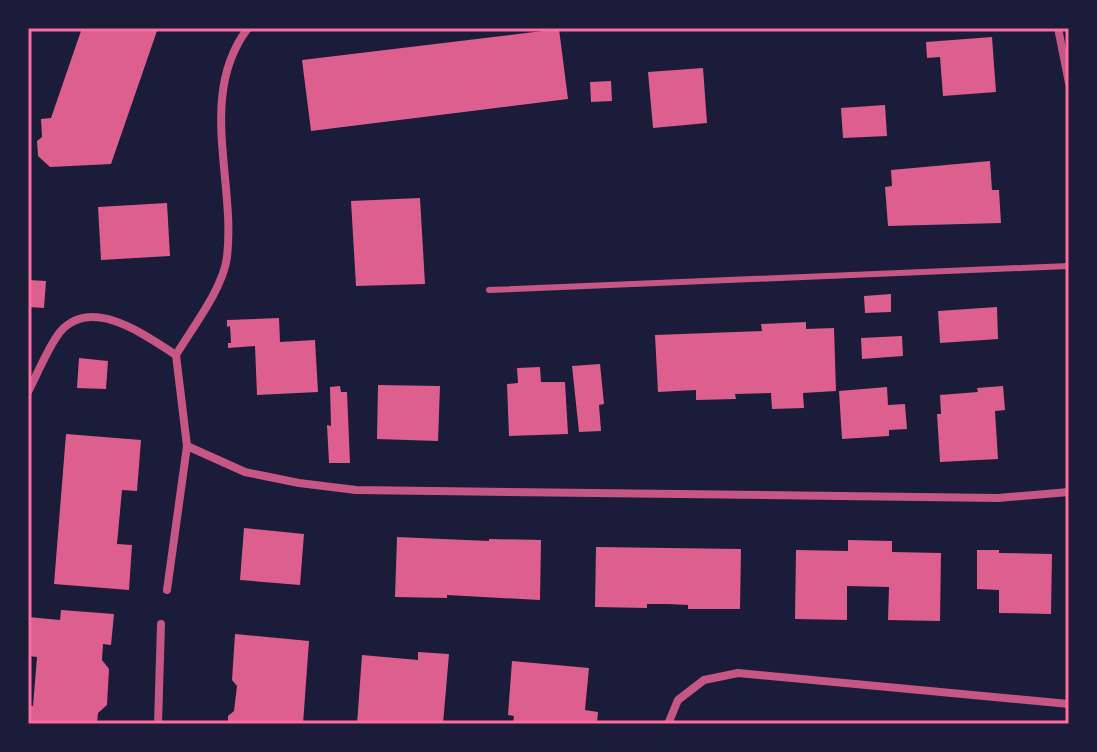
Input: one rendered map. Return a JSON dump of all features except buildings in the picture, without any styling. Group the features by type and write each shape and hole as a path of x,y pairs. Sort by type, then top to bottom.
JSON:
{"street":[{"path":"167,590 187,446 176,355 217,286 227,260 221,105 226,69 248,28"},
{"path":"1058,28 1069,83"},
{"path":"28,392 60,331 81,318 99,316 124,325 176,355"},
{"path":"187,446 245,472 356,490 998,498 1069,492"},
{"path":"158,724 161,624"},
{"path":"668,724 678,700 704,680 738,673 1069,704"}],"lane":[{"path":"489,290 1069,266"}]}
